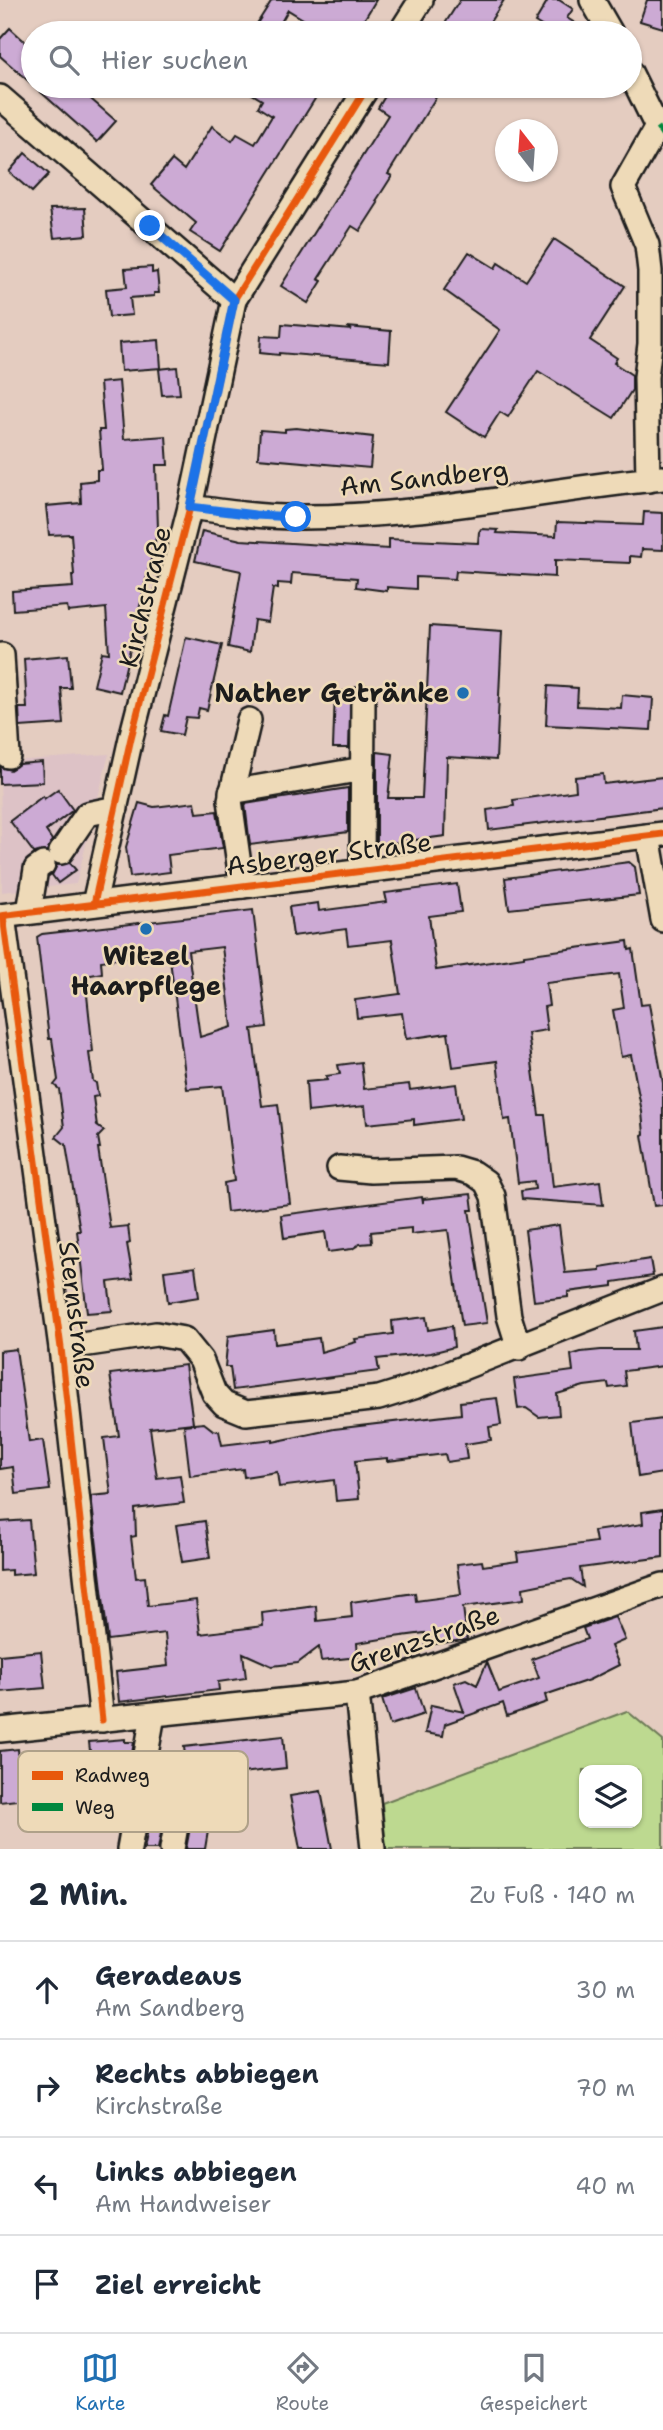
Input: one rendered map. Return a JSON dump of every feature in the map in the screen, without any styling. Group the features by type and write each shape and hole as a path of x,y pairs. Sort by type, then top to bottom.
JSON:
{"street":[{"path":"408,21 421,0"},
{"path":"592,0 604,21"},
{"path":"642,96 657,127 623,187 647,245 650,271 650,344 646,377 655,479"},
{"path":"0,97 234,300"},
{"name":"Kirchstraße","path":"94,904 190,507 234,300 360,98"},
{"name":"Am Sandberg","path":"190,507 269,516 354,515 411,511 655,479"},
{"path":"2,655 8,756"},
{"path":"362,870 363,698"},
{"path":"242,886 231,792 249,720"},
{"path":"231,792 363,769"},
{"path":"29,912 36,869 52,858 87,814 116,808"},
{"path":"655,835 663,919"},
{"name":"Asberger Straße","path":"1,916 655,835"},
{"name":"Sternstraße","path":"1,916 61,1348 102,1720"},
{"path":"339,1168 371,1171 456,1168 473,1173 486,1182 493,1196 509,1316 519,1348"},
{"path":"61,1348 156,1334 184,1339 201,1360 214,1393 224,1404 246,1413 379,1398 519,1348 663,1289"},
{"name":"Grenzstraße","path":"0,1730 357,1693 663,1585"},
{"path":"357,1693 373,1849"},
{"path":"147,1751 153,1715"}],"shaded area":[{"path":"109,754 76,884 2,892 0,762"}],"green space":[{"path":"627,1711 663,1741 663,1849 386,1849 382,1803"}],"building":[{"path":"272,0 376,0 363,21 306,21 288,10 282,21 259,21"},
{"path":"460,0 504,0 491,21 447,21"},
{"path":"548,0 559,0 573,9 567,18 572,21 536,21"},
{"path":"647,0 663,0 663,28 640,21"},
{"path":"10,28 21,38 21,74 0,56 0,39"},
{"path":"48,98 90,98 116,121 97,142"},
{"path":"259,98 316,98 220,251 190,232 196,223 151,185 172,160 184,170 212,126 232,141 237,134 255,144 272,116 258,107 262,100"},
{"path":"384,98 436,98 388,174 392,176 376,201 378,203 360,231 352,226 318,279 322,281 308,303 281,286 388,115 378,108"},
{"path":"25,153 49,174 32,192 9,172"},
{"path":"85,208 87,235 54,238 50,209"},
{"path":"554,239 625,286 590,340 617,358 614,363 632,375 632,390 614,418 538,371 508,417 500,412 484,437 446,412 500,330 444,290 469,252 495,268 498,263 526,281"},
{"path":"152,267 152,273 157,272 159,293 154,293 154,296 130,298 132,315 109,317 106,289 127,287 125,269"},
{"path":"282,324 391,331 389,362 260,353 261,336 281,337"},
{"path":"159,340 161,368 121,371 119,343"},
{"path":"177,367 180,394 162,395 159,369"},
{"path":"119,381 124,439 166,436 168,465 156,465 158,529 120,692 94,686 102,652 109,653 106,608 68,612 67,606 13,610 12,591 73,587 71,534 49,535 46,506 81,503 80,482 97,480 97,470 102,470 99,430 104,430 100,383"},
{"path":"285,429 373,437 370,468 258,458 260,430 285,432"},
{"path":"644,512 663,513 663,550 642,549 641,557 630,556 630,563 555,560 555,577 456,571 455,579 416,577 416,589 387,587 387,591 356,587 357,578 292,573 291,584 278,583 278,589 273,588 268,622 254,620 250,652 228,647 241,571 195,561 202,531 241,540 389,549 389,539 478,543 481,529 498,530 497,533 556,536 557,522 643,525"},
{"name":"Nather Getränke","path":"430,626 502,631 496,760 447,757 445,836 377,845 377,752 393,754 388,798 422,798"},
{"path":"186,637 222,645 207,710 199,708 197,718 186,717 182,735 161,731 165,715 168,716"},
{"path":"68,655 71,688 61,688 64,724 20,727 19,708 27,708 24,659"},
{"path":"548,686 578,688 577,706 621,708 622,695 653,698 651,730 546,725"},
{"path":"335,691 351,692 349,748 333,748"},
{"path":"42,762 43,782 0,784 0,767 10,770 19,764"},
{"path":"603,774 604,784 663,777 663,808 489,830 487,810 514,806 513,800 576,791 575,777"},
{"path":"348,788 348,832 250,845 245,804"},
{"path":"58,789 73,810 46,831 52,840 47,851 34,853 10,821 43,796 44,799"},
{"path":"195,802 197,813 217,811 223,848 168,855 170,872 130,877 126,847 139,803 154,807"},
{"path":"629,862 635,867 639,895 509,909 505,878"},
{"path":"70,863 76,870 58,883 52,875 57,865"},
{"path":"457,884 461,912 429,916 436,970 628,941 629,950 633,949 641,1005 649,1004 663,1083 663,1205 654,1206 642,1135 642,1112 631,1055 621,1057 613,1010 624,1008 619,974 546,983 549,1006 544,1007 547,1030 528,1033 539,1115 545,1115 553,1187 600,1181 603,1205 522,1199 521,1191 535,1189 534,1181 518,1183 510,1119 504,1120 497,1061 453,1067 448,1033 406,1039 402,1013 357,1018 355,1000 400,994 392,940 348,945 346,929 293,936 289,907 318,903 319,911 387,902 385,893"},
{"path":"253,910 267,1027 252,1029 262,1106 278,1104 290,1204 227,1212 224,1183 234,1181 222,1086 187,1089 169,952 101,961 102,973 85,976 93,1052 89,1053 98,1096 93,1097 97,1126 104,1131 98,1137 98,1148 110,1228 128,1226 130,1243 127,1244 133,1279 108,1282 112,1311 87,1313 77,1231 80,1231 66,1145 56,1137 64,1127 59,1089 54,1085 58,1080 52,1039 49,1039 37,937 42,934","holes":["222,947 232,1027 200,1037 188,951"]},
{"path":"361,1062 364,1089 409,1084 410,1090 456,1084 461,1119 414,1125 414,1119 367,1124 365,1106 308,1112 306,1082 327,1080 326,1076 340,1074 338,1065"},
{"path":"471,1194 473,1210 469,1210 487,1323 462,1326 448,1230 411,1234 411,1228 371,1232 372,1243 328,1252 325,1232 284,1238 281,1215 422,1197 423,1203 423,1199"},
{"path":"559,1225 565,1273 600,1270 600,1267 650,1259 653,1276 613,1282 613,1286 568,1292 568,1297 534,1301 525,1230"},
{"path":"195,1267 199,1297 168,1302 164,1271"},
{"path":"426,1317 428,1330 452,1326 454,1347 431,1353 377,1359 379,1371 233,1390 230,1367 225,1367 228,1336 274,1330 275,1344 319,1338 321,1352 356,1342 355,1339 393,1334 392,1321"},
{"path":"663,1327 663,1366 624,1371 626,1386 609,1388 608,1383 584,1386 557,1394 559,1415 539,1417 526,1408 518,1409 514,1379 573,1371 571,1355 581,1352 636,1350 634,1331"},
{"path":"16,1349 29,1442 43,1440 50,1490 16,1494 13,1467 0,1469 0,1351"},
{"path":"185,1365 193,1423 150,1428 157,1478 180,1475 184,1503 135,1509 136,1536 131,1537 136,1578 145,1577 148,1606 196,1600 200,1634 263,1626 262,1613 316,1606 317,1621 352,1617 351,1602 415,1593 416,1601 461,1595 457,1564 482,1561 483,1566 518,1561 517,1553 596,1542 594,1531 643,1524 642,1512 663,1509 663,1557 580,1568 583,1587 571,1579 553,1582 523,1588 524,1599 463,1607 467,1639 464,1640 426,1645 425,1633 394,1637 357,1643 358,1657 321,1661 319,1647 298,1663 272,1666 243,1653 246,1678 218,1682 219,1690 119,1702 116,1672 168,1666 165,1633 108,1640 91,1496 111,1494 104,1438 119,1436 110,1374"},
{"path":"497,1398 501,1425 489,1427 491,1440 465,1444 467,1459 447,1462 445,1454 387,1461 387,1458 355,1461 359,1499 336,1501 334,1480 279,1487 277,1472 244,1477 243,1469 190,1476 184,1425 204,1423 219,1431 222,1445 273,1439 273,1442 334,1429 461,1414 460,1402"},
{"path":"663,1419 663,1473 638,1477 632,1423"},
{"path":"29,1520 34,1573 11,1575 11,1570 0,1571 0,1522"},
{"path":"205,1521 210,1558 182,1562 176,1525"},
{"path":"615,1617 625,1640 611,1646 619,1665 589,1680 545,1695 547,1702 507,1716 503,1703 445,1724 443,1736 425,1733 431,1705 464,1712 454,1683 466,1679 477,1685 487,1662 499,1692 539,1678 532,1659 587,1639 583,1628"},
{"path":"41,1651 45,1688 0,1692 0,1655"},
{"path":"416,1688 424,1714 390,1725 382,1699"},
{"path":"283,1736 286,1768 248,1772 248,1751 184,1751 184,1747"},
{"path":"125,1739 125,1742 134,1742 132,1751 90,1751 89,1742"},
{"path":"18,1749 18,1800 0,1802 0,1751"},
{"path":"321,1791 332,1849 300,1849 290,1796"},
{"path":"147,1832 161,1832 158,1849 144,1849"},
{"path":"189,1832 208,1832 205,1849 186,1849"}],"marked path":[{"path":"657,127 663,136"}],"cycle path":[{"path":"94,904 131,738 190,507 234,300 360,98"},
{"path":"0,916 663,834"},
{"path":"3,916 61,1348 102,1720"}],"place":[{"name":"Nather Getränke","path":"463,693"},
{"name":"Witzel Haarpflege","path":"146,929"}],"route":[{"path":"150,226 234,300 190,507 296,517"}]}
